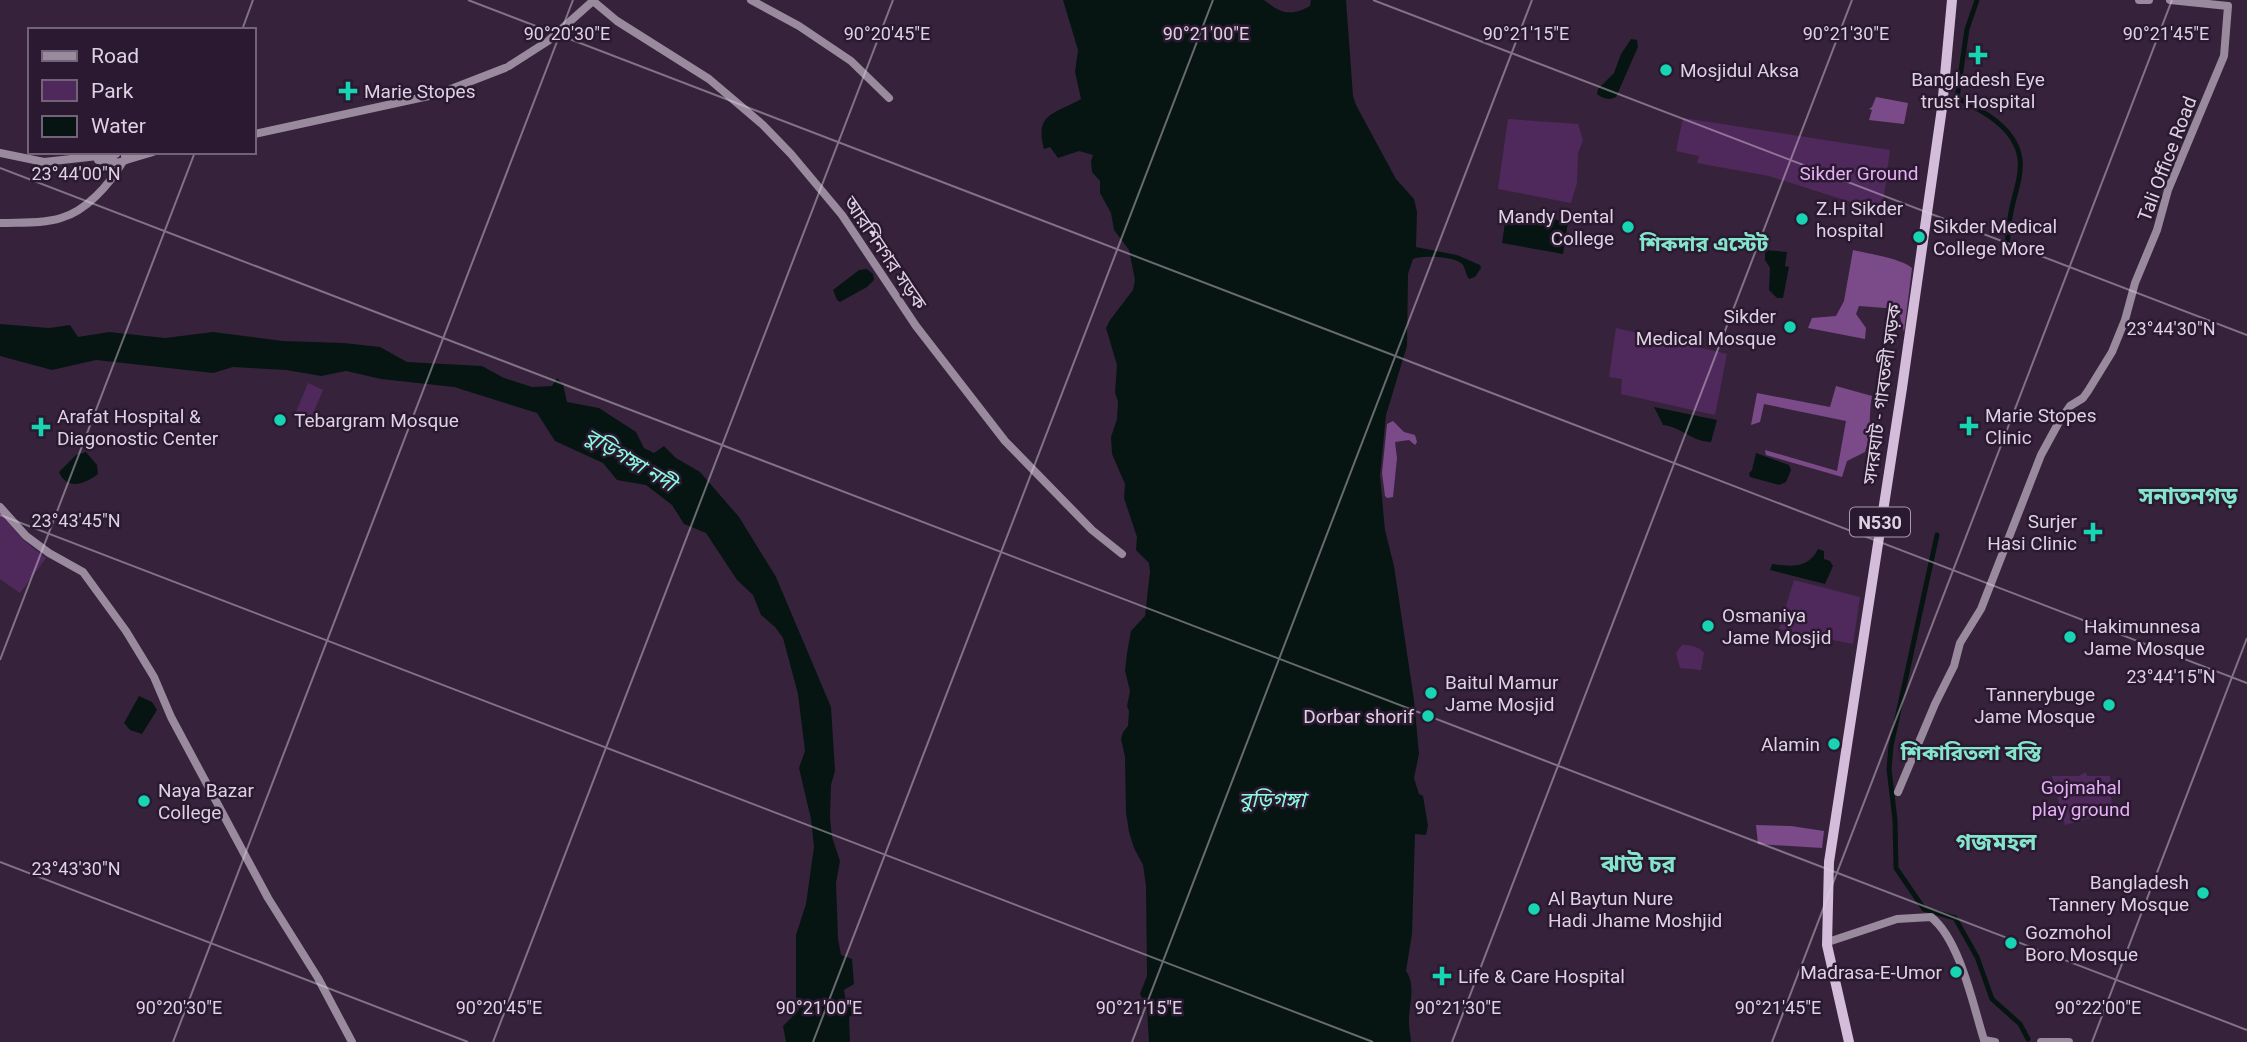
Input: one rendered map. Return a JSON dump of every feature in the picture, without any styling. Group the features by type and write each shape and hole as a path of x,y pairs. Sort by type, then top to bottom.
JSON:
{"highway":[{"name":"সদরঘাট - গাবতলী সড়ক","path":"1849,1042 1828,942 1829,862 1942,108 1952,0"}],"street":[{"path":"751,0 799,26 851,61 889,98"},
{"path":"2139,0 2149,0"},
{"name":"Tali Office Road","path":"1898,792 1954,666 1960,643 1981,609 2041,455 2070,407 2088,391 2112,352 2125,320 2135,283 2157,230 2168,190 2224,56 2228,6 2170,0"},
{"path":"256,134 438,94 507,67 548,41 593,1"},
{"name":"আরশিনগর সড়ক","path":"593,1 617,21 709,79 763,125 842,215 916,326 1005,441 1092,530 1122,554"},
{"path":"0,153 44,162 143,154"},
{"path":"0,223 61,218 89,202 108,185 121,157"},
{"path":"0,507 26,536 49,554 83,572 126,631 154,677 171,717 268,898 318,978 352,1042"},
{"path":"1828,942 1897,919 1931,917 1939,923 1956,956 1984,1040 1994,1042"},
{"path":"2041,1042 2069,1042"}],"green space":[{"name":"Sikder Ground","path":"1683,118 1890,150 1882,212 1769,176 1697,163 1699,156 1676,151"},
{"path":"1508,119 1578,124 1583,140 1578,153 1577,183 1571,203 1498,189"},
{"path":"1616,328 1727,354 1715,415 1621,394 1622,379 1609,377"},
{"path":"308,383 323,390 311,418 296,412"},
{"path":"0,513 23,540 46,558 20,593 0,579"},
{"path":"1794,580 1860,597 1853,644 1779,629"},
{"path":"1682,645 1697,647 1704,653 1701,670 1680,668 1676,653"},
{"name":"Gojmahal play ground","path":"2086,772 2087,776 2110,776 2112,812 2065,825 2052,776 2079,776"}],"shaded area":[{"path":"1876,97 1908,103 1904,124 1869,120 1872,110 1869,109"},
{"path":"1853,250 1892,259 1912,268 1904,332 1898,309 1859,306 1856,314 1866,328 1865,339 1808,328 1812,318 1836,316 1844,301"},
{"path":"1836,386 1872,396 1865,452 1847,461 1842,477 1766,455 1765,450 1837,471 1846,421 1764,404 1760,422 1751,425 1757,393 1830,407"},
{"path":"1393,421 1404,432 1415,435 1417,442 1415,445 1409,440 1395,442 1397,458 1393,497 1387,498 1382,473 1387,424"},
{"path":"1756,825 1824,831 1822,848 1758,844"}],"water":[{"name":"বুড়িগঙ্গা","path":"1063,0 1264,0 1281,11 1297,12 1310,6 1311,0 1346,0 1353,96 1396,179 1414,199 1417,212 1416,247 1457,255 1480,265 1475,277 1469,279 1462,264 1453,259 1413,259 1408,274 1407,346 1386,415 1380,476 1385,530 1394,566 1414,700 1419,754 1414,778 1419,794 1423,796 1428,826 1426,835 1415,834 1412,934 1406,971 1412,990 1409,1017 1411,1042 1149,1042 1147,1008 1140,994 1147,976 1146,886 1143,865 1129,832 1125,757 1121,739 1128,726 1127,706 1130,691 1125,671 1127,653 1131,631 1145,616 1150,572 1149,563 1136,550 1137,537 1124,498 1125,484 1112,454 1111,437 1117,419 1117,365 1106,328 1133,290 1135,280 1129,250 1114,230 1111,213 1100,193 1100,181 1092,172 1093,155 1079,151 1058,158 1050,147 1044,149 1044,121 1055,112 1081,99 1075,72 1078,50"},
{"path":"1631,39 1637,40 1638,47 1616,97 1601,97 1597,94 1598,89 1614,73 1621,54"},
{"path":"1507,210 1568,222 1563,254 1502,243"},
{"path":"1765,250 1787,252 1785,266 1789,267 1783,298 1777,298 1769,290 1770,268 1765,260"},
{"path":"867,269 873,274 874,280 840,302 837,300 833,290 859,270"},
{"name":"বুড়িগঙ্গা নদী","path":"0,324 49,328 70,325 78,337 109,332 165,338 213,332 283,341 344,343 380,347 407,362 482,366 504,378 532,387 552,386 557,378 563,384 567,402 599,408 636,432 644,448 654,453 664,446 676,458 700,472 739,517 776,577 831,707 835,771 831,785 830,818 832,837 840,861 836,883 838,939 841,955 852,959 854,984 844,990 846,1003 857,1013 849,1017 850,1042 786,1042 783,1026 799,1010 796,998 796,935 806,904 814,847 811,819 799,768 805,751 798,694 783,638 761,615 753,595 737,580 706,533 684,524 672,505 646,485 617,480 603,463 555,441 537,413 454,387 381,379 346,371 321,376 286,370 233,367 213,373 96,360 52,370 0,356"},
{"path":"1654,407 1717,420 1711,442 1698,440 1676,428 1663,425"},
{"path":"86,452 97,465 98,474 82,483 67,482 59,472 76,455"},
{"path":"1756,453 1789,465 1791,470 1786,482 1779,485 1750,477"},
{"path":"1818,549 1824,551 1824,559 1830,561 1833,566 1825,584 1770,570 1772,564 1793,566 1805,563"},
{"path":"139,696 152,702 157,710 142,734 130,730 124,723"}],"waterway":[{"path":"1977,0 1967,29 1957,98 1996,121 2005,129 2017,148 2020,172 2010,217 2006,255"},
{"path":"1937,535 1891,746 1889,769 1895,820 1896,868 1924,909 1955,918 1977,957 1992,999 2020,1024 2028,1039"}],"place":[{"name":"Bangladesh Eye trust Hospital","path":"1978,55"},
{"name":"Mosjidul Aksa","path":"1666,70"},
{"name":"Marie Stopes","path":"348,91"},
{"name":"Z.H Sikder hospital","path":"1802,219"},
{"name":"Mandy Dental College","path":"1628,227"},
{"name":"Sikder Medical College More","path":"1919,237"},
{"name":"Sikder Medical Mosque","path":"1790,327"},
{"name":"Tebargram Mosque","path":"280,420"},
{"name":"Marie Stopes Clinic","path":"1969,426"},
{"name":"Arafat Hospital & Diagonostic Center","path":"41,427"},
{"name":"Surjer Hasi Clinic","path":"2093,532"},
{"name":"Osmaniya Jame Mosjid","path":"1708,626"},
{"name":"Hakimunnesa Jame Mosque","path":"2070,637"},
{"name":"Baitul Mamur Jame Mosjid","path":"1431,693"},
{"name":"Tannerybuge Jame Mosque","path":"2109,705"},
{"name":"Dorbar shorif","path":"1428,716"},
{"name":"Alamin","path":"1834,744"},
{"name":"Naya Bazar College","path":"144,801"},
{"name":"Bangladesh Tannery Mosque","path":"2203,893"},
{"name":"Al Baytun Nure Hadi Jhame Moshjid","path":"1534,909"},
{"name":"Gozmohol Boro Mosque","path":"2011,943"},
{"name":"Madrasa-E-Umor","path":"1956,972"},
{"name":"Life & Care Hospital","path":"1442,976"}],"district":[{"name":"শিকদার এস্টেট","path":"1704,244"},
{"name":"সনাতনগড়","path":"2188,496"},
{"name":"শিকারিতলা বস্তি","path":"1971,753"},
{"name":"গজমহল","path":"1996,842"},
{"name":"ঝাউ চর","path":"1638,864"}]}
